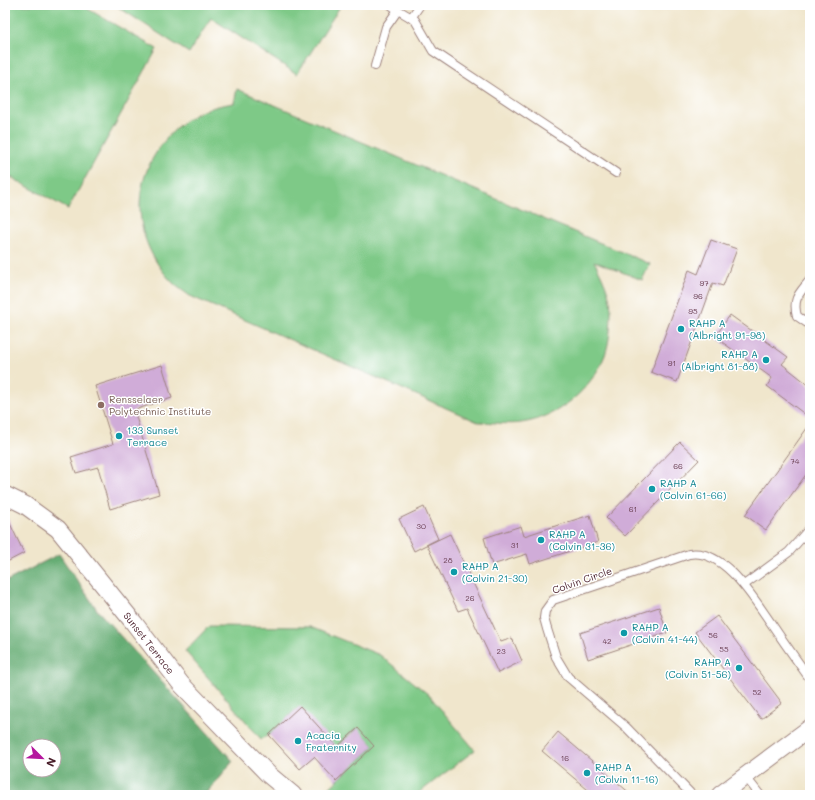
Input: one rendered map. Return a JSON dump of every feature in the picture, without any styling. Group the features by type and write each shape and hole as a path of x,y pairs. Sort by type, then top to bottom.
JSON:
{"street":[{"name":"Sunset Terrace","path":"5,495 25,505 58,529 181,684 269,775 293,795"},
{"path":"720,795 810,728"}],"lane":[{"path":"391,5 415,20 433,50 616,173"},
{"path":"411,18 420,5"},
{"path":"375,66 386,27 398,10"},
{"path":"810,280 796,297 795,303 797,316 810,325"},
{"path":"744,585 789,552 810,528"},
{"name":"Colvin Circle","path":"692,795 626,727 568,677 556,657 544,618 545,611 552,600 689,554 697,553 706,555 723,565 744,585 810,679"},
{"path":"745,776 760,795"}],"green space":[{"path":"5,5 81,5 157,49 68,209 5,174"},
{"path":"115,5 341,5 297,74 211,18 189,53"},
{"path":"237,89 650,264 642,280 594,261 603,278 609,296 611,309 608,344 605,355 592,379 572,400 548,415 535,420 516,424 478,422 190,296 175,285 161,268 151,252 144,235 140,199 143,181 150,164 160,147 172,133 196,114 215,107 234,103"},
{"path":"59,554 98,611 233,761 205,795 5,795 5,582"},
{"path":"209,626 310,627 380,655 429,695 475,750 416,795 324,795 323,794 374,746 357,728 324,758 300,706 269,735 261,739 185,651"}],"building":[{"name":"RAHP A (Albright 91-98)","path":"711,240 737,249 723,286 713,283 677,382 651,372 689,270 698,274"},
{"name":"RAHP A (Albright 81-88)","path":"730,315 788,357 782,364 810,386 810,418 767,386 772,378 715,337"},
{"name":"133 Sunset Terrace","path":"162,365 172,398 134,410 159,494 110,509 98,467 76,473 71,457 113,444 95,386"},
{"path":"810,424 810,469 766,530 745,515"},
{"name":"RAHP A (Colvin 61-66)","path":"680,442 699,460 625,536 606,518"},
{"path":"424,507 438,539 414,551 399,519"},
{"path":"5,513 24,553 5,563"},
{"name":"RAHP A (Colvin 31-36)","path":"590,515 598,542 530,564 527,554 492,565 484,538 521,526 524,536"},
{"name":"RAHP A (Colvin 21-30)","path":"450,534 501,642 512,638 522,661 498,673 467,608 458,611 427,545"},
{"name":"RAHP A (Colvin 41-44)","path":"659,607 667,633 588,659 580,633"},
{"name":"RAHP A (Colvin 51-56)","path":"717,616 782,703 761,719 695,632"},
{"name":"Acacia Fraternity","path":"300,706 337,747 358,728 374,746 336,781 314,757 300,769 269,735"},
{"name":"RAHP A (Colvin 11-16)","path":"558,732 632,795 594,795 542,751"}],"place":[{"name":"RAHP A (Albright 91-98)","path":"681,329"},
{"name":"RAHP A (Albright 81-88)","path":"766,360"},
{"name":"Rensselaer Polytechnic Institute","path":"101,405"},
{"name":"133 Sunset Terrace","path":"119,436"},
{"name":"RAHP A (Colvin 61-66)","path":"652,489"},
{"name":"RAHP A (Colvin 31-36)","path":"541,540"},
{"name":"RAHP A (Colvin 21-30)","path":"454,572"},
{"name":"RAHP A (Colvin 41-44)","path":"624,633"},
{"name":"RAHP A (Colvin 51-56)","path":"739,668"},
{"name":"Acacia Fraternity","path":"298,741"},
{"name":"RAHP A (Colvin 11-16)","path":"587,773"}]}
